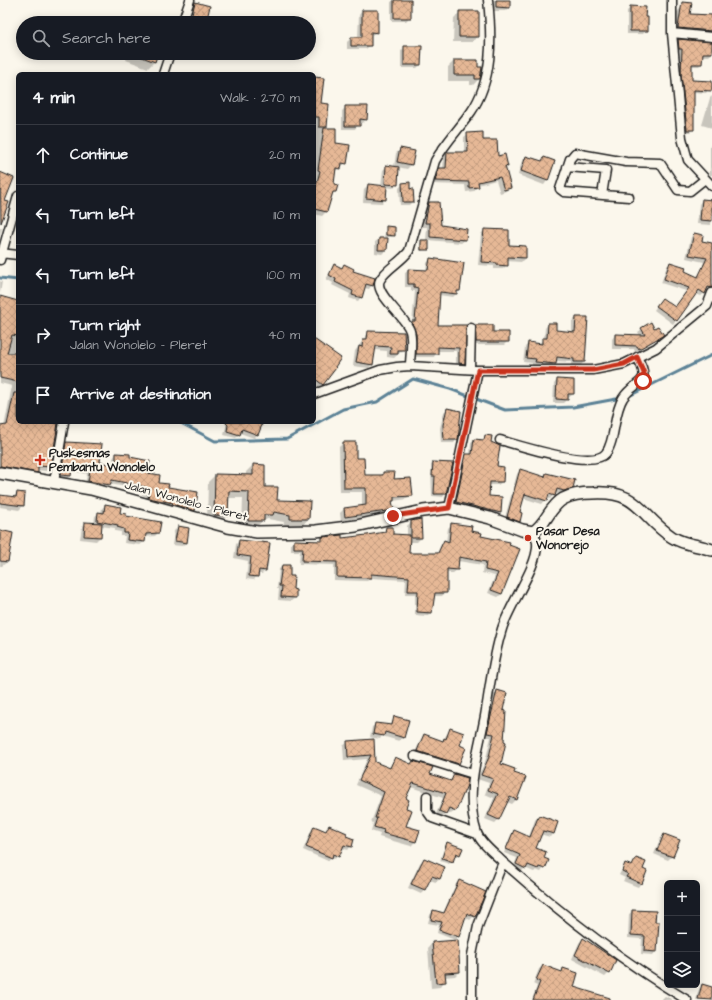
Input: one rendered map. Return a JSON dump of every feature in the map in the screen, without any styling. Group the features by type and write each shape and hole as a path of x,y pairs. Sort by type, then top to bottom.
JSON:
{"main road":[{"name":"Jalan Wonolelo - Pleret","path":"0,473 91,489 228,527 257,532 287,533 356,526 422,511 449,508 490,518 522,530 533,532"},
{"path":"533,532 541,526 553,506 564,499 579,494 611,493 622,495 632,501 672,537 682,542 712,550"}],"street":[{"path":"184,16 190,0"},
{"path":"410,366 410,333 403,319 381,293 378,287 380,280 403,259 409,251 435,162 442,148 470,113 480,97 487,79 490,52 488,0"},
{"path":"672,0 672,33 682,138 688,160 712,186"},
{"path":"672,33 712,37"},
{"path":"164,72 168,60"},
{"path":"629,197 564,192 560,189 567,167 575,153 626,162 660,163 678,190 690,191 704,179"},
{"path":"567,167 606,170 602,195"},
{"path":"16,203 1,256 16,255"},
{"path":"316,393 380,370 410,366 474,370 593,370 624,364 656,348 710,306 712,293"},
{"path":"449,508 472,393 474,370 471,328"},
{"path":"500,440 559,455 590,459 600,457 605,454 609,446 617,411 624,397 643,381 644,377 642,366 637,357"},
{"path":"54,482 64,424"},
{"path":"533,532 537,541 537,550 532,566 516,595 502,629 473,774 472,805 477,834 503,862 538,894 653,980 687,1000"},
{"path":"415,756 473,774"},
{"path":"427,796 427,811 432,818 477,834"},
{"path":"472,1000 472,955 478,926 503,862"}],"building":[{"path":"394,0 411,0 411,18 394,18"},
{"path":"496,0 510,0 510,8 496,7"},
{"path":"195,2 210,6 208,16 192,16"},
{"path":"682,2 692,3 690,14 712,15 712,31 678,28"},
{"path":"630,6 646,7 645,17 648,17 648,31 630,31"},
{"path":"362,10 378,10 378,33 371,32 371,46 351,46 351,37 362,37"},
{"path":"459,11 479,11 479,37 459,37"},
{"path":"678,39 712,42 712,53 703,53 702,64 692,64 692,80 712,81 712,91 694,90 694,130 687,130 681,74 682,49 679,49"},
{"path":"404,46 422,46 421,65 404,65"},
{"path":"454,60 478,60 478,67 482,67 480,79 475,79 475,75 454,75"},
{"path":"316,77 324,78 321,103 329,104 327,127 319,127 319,117 316,117"},
{"path":"345,106 368,106 367,120 360,119 360,126 345,126"},
{"path":"324,128 336,128 336,143 350,145 347,164 342,163 341,169 336,168 334,184 338,185 336,192 333,192 327,212 316,209 316,186 320,171 318,170"},
{"path":"483,132 483,140 497,140 498,156 505,154 508,167 505,166 511,188 504,190 500,177 478,182 479,187 469,188 469,182 435,181 439,168 446,168 447,152 468,152 467,133"},
{"path":"400,148 415,151 412,165 397,162"},
{"path":"526,156 542,161 544,157 555,161 548,181 521,171"},
{"path":"386,165 399,167 398,185 385,184"},
{"path":"0,172 14,178 5,201 9,202 1,223"},
{"path":"410,182 410,189 413,188 414,202 403,202 402,183"},
{"path":"368,184 387,186 386,200 366,198"},
{"path":"702,199 712,200 712,221 700,220"},
{"path":"429,202 439,202 441,225 467,229 466,240 430,237 430,223 425,223"},
{"path":"386,226 395,227 395,236 386,235"},
{"path":"484,229 509,230 509,245 526,246 526,258 508,257 508,266 497,265 497,263 481,262"},
{"path":"694,233 703,235 702,241 712,243 712,288 708,287 705,294 699,290 677,321 656,306 662,298 675,307 689,288 664,279 670,262 686,267 685,271 698,277 707,258 689,255"},
{"path":"379,238 388,238 387,250 378,250"},
{"path":"421,240 429,240 429,250 421,250"},
{"path":"430,258 464,263 460,291 457,291 457,294 440,292 438,325 467,325 465,364 459,363 459,348 438,347 438,354 416,354 416,334 412,321 415,321 418,288 414,287 414,284 408,284 408,269 428,270"},
{"path":"334,264 342,268 344,264 354,269 353,271 375,278 373,286 366,284 362,298 352,295 353,291 335,282 336,279 329,275"},
{"path":"0,296 16,300 16,336 12,335 7,353 16,353 16,382 0,378"},
{"path":"576,317 588,317 585,362 574,362 574,359 557,357 556,364 535,362 536,359 526,358 528,342 542,344 542,338 547,338 548,323 556,323 556,330 575,332"},
{"path":"651,322 654,328 658,326 664,335 639,349 637,346 615,345 615,334 645,335 641,328"},
{"path":"475,325 493,325 493,332 509,332 509,342 476,342"},
{"path":"368,331 404,332 405,350 398,350 398,354 390,354 391,347 376,346 373,365 356,362 359,346 362,347 363,339 367,339"},
{"path":"316,340 341,358 335,367 336,368 323,385 316,380"},
{"path":"557,379 574,380 574,394 568,394 568,400 556,399"},
{"path":"14,393 16,393 16,424 58,424 51,467 38,466 38,473 0,466 0,426 7,425"},
{"path":"447,408 461,411 458,440 444,440 443,425"},
{"path":"227,424 262,425 258,435 242,429 240,435 227,431"},
{"path":"485,435 492,436 491,442 500,446 497,466 504,467 503,482 490,482 489,496 502,497 501,513 456,502 466,454 472,454 474,439 484,440"},
{"path":"66,442 102,444 100,462 116,466 116,453 130,454 130,457 150,461 148,473 160,475 159,483 169,484 168,487 198,492 195,511 172,504 173,503 148,498 149,493 145,492 146,487 112,480 110,485 88,481 90,471 72,468 71,476 61,475"},
{"path":"343,442 356,442 356,458 364,458 365,475 383,475 383,472 395,472 394,479 411,478 413,496 394,497 394,501 392,501 394,510 345,517 344,508 366,505 366,488 344,488"},
{"path":"433,462 453,463 446,494 434,494 435,476 432,476"},
{"path":"253,464 265,465 265,487 278,487 277,500 310,501 309,519 290,519 290,515 274,512 273,515 264,515 264,521 248,521 249,492 229,491 228,516 214,515 215,474 253,475"},
{"path":"520,469 545,477 546,473 575,480 573,488 564,491 557,489 555,496 549,494 547,501 525,494 520,512 522,513 520,522 507,517"},
{"path":"17,492 25,493 24,506 0,503 0,495 16,497"},
{"path":"105,504 121,507 120,513 126,514 126,516 161,522 159,533 146,534 145,542 127,540 128,533 124,533 124,529 117,527 118,525 97,521 98,512 104,513"},
{"path":"421,519 422,538 411,538 411,521"},
{"path":"85,522 102,523 101,537 84,536"},
{"path":"451,523 472,526 471,531 482,533 481,536 510,542 509,545 520,549 502,594 491,590 498,573 485,570 486,562 459,557 458,570 447,569 447,593 435,593 432,613 417,612 418,591 408,591 409,577 371,574 371,578 337,577 337,562 302,561 303,548 294,548 294,540 322,541 322,537 342,535 342,538 367,535 385,532 386,527 393,527 393,534 410,535 409,553 438,553 444,540 449,542"},
{"path":"178,526 189,528 187,543 175,541"},
{"path":"0,530 13,533 8,562 0,561"},
{"path":"239,540 270,543 266,571 259,570 258,577 249,576 251,557 237,555"},
{"path":"282,565 290,565 290,576 294,576 293,589 296,590 296,598 281,597 282,586 279,586"},
{"path":"497,690 507,693 503,710 506,711 504,741 506,742 501,764 515,769 514,773 526,777 517,800 510,797 499,820 488,815 498,794 488,790 493,779 481,775 489,757 494,734 487,733"},
{"path":"394,716 409,720 404,738 385,732 384,736 373,734 375,723 392,725"},
{"path":"450,728 464,733 460,745 466,748 459,764 417,751 424,734 443,741 444,738 446,739"},
{"path":"374,739 375,762 390,768 395,757 411,764 413,761 433,767 430,774 451,781 454,774 468,778 467,785 456,811 449,808 446,814 439,811 446,793 413,783 406,798 409,800 406,808 412,810 406,826 420,830 416,842 383,833 384,830 374,827 377,818 375,818 384,792 359,780 371,755 348,757 347,741"},
{"path":"539,815 558,822 554,834 543,831 536,848 546,852 544,858 549,860 545,869 539,867 538,869 528,865 526,869 516,864 520,855 506,849 514,830 530,837"},
{"path":"329,825 347,833 346,836 354,839 352,847 344,845 339,857 333,854 332,858 306,847 314,826 326,831"},
{"path":"664,834 680,840 673,857 657,851"},
{"path":"447,842 463,848 460,855 456,853 453,862 442,858"},
{"path":"424,858 445,867 440,879 432,876 425,890 411,884"},
{"path":"636,858 646,862 643,869 647,871 642,884 626,877 628,874 622,871 625,863 632,866"},
{"path":"459,880 486,892 475,917 467,913 459,937 439,930 442,922 431,920 433,910 444,913"},
{"path":"632,910 656,911 655,922 659,922 657,952 644,951 645,936 631,935"},
{"path":"583,938 616,960 610,974 575,955"},
{"path":"458,940 460,972 445,973 446,982 436,983 432,942"},
{"path":"543,965 562,972 563,968 578,973 574,987 610,998 610,1000 533,1000 540,982 536,980"},
{"path":"702,984 712,987 712,1000 698,999"}],"waterway":[{"path":"0,278 16,280"},
{"path":"631,395 712,355"},
{"path":"316,423 343,409 377,402 413,379 450,389 505,410 573,407 616,399"},
{"path":"183,424 215,441 287,439 315,424"}],"place":[{"name":"Puskesmas Pembantu Wonolelo","path":"40,460"},
{"name":"Pasar Desa Wonorejo","path":"528,538"}],"route":[{"path":"393,516 449,508 478,370 593,370 624,364 637,357 644,373 643,381"}]}
